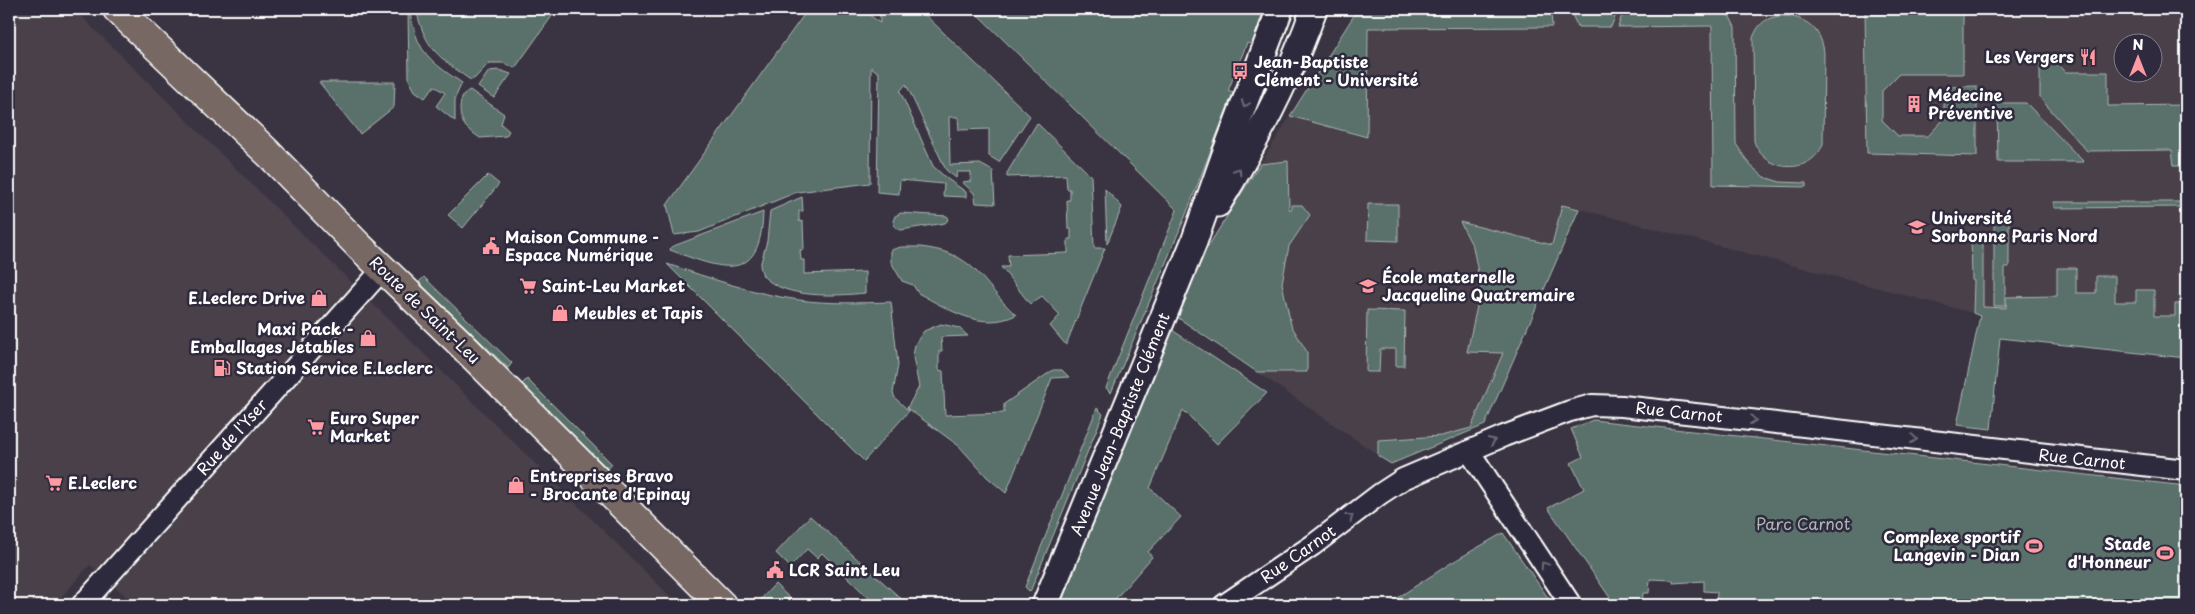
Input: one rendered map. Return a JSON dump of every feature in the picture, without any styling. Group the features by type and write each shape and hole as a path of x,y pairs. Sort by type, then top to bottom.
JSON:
{"main road":[{"name":"Route de Saint-Leu","path":"121,11 268,154 722,605"}],"street":[{"name":"Avenue Jean-Baptiste Clément","path":"1045,605 1194,242 1280,9"},
{"name":"Avenue Jean-Baptiste Clément","path":"1194,242 1245,160 1299,53 1314,9"},
{"name":"Rue de l'Yser","path":"82,605 383,269"},
{"name":"Rue Carnot","path":"1224,605 1313,544 1395,484 1469,451 1570,411 1602,404 2186,470"},
{"path":"1469,451 1571,605"}],"shaded area":[{"path":"9,9 74,9 679,605 136,605 90,565 54,605 9,605"},
{"name":"Université Sorbonne Paris Nord","path":"1358,9 2186,9 2186,357 2000,338 1991,429 1957,425 1980,315 1580,209 1485,425 1391,464 1177,317 1202,256"}],"green space":[{"path":"408,9 417,39 427,55 438,66 462,83 455,98 455,121 436,106 445,93 434,86 425,98 415,91 409,80"},
{"path":"416,9 557,9 515,68 503,63 489,63 471,80 433,49 425,36"},
{"path":"808,9 870,9 871,16 880,23 880,9 919,9 1030,116 999,162 989,156 989,129 959,130 958,117 949,117 950,165 980,164 993,171 995,204 976,203 974,193 962,182 971,181 971,172 957,172 956,178 946,170 906,84 900,91 933,166 966,192 966,197 943,196 944,184 900,180 899,194 877,192 879,73 871,67 870,183 797,192 699,232 674,235 667,205"},
{"path":"972,9 1264,9 1252,45 1247,43 1228,91 1233,93 1185,217 1111,393 1106,388 1177,210"},
{"path":"1358,9 1551,9 1552,27 1368,28 1367,137 1290,116"},
{"path":"1576,9 1618,9 1611,27 1578,27 1573,17"},
{"path":"1624,9 1718,9 1730,17 1735,27 1736,144 1750,165 1764,177 1780,182 1806,183 1806,187 1713,185 1712,26 1618,27"},
{"path":"1865,9 1963,9 1963,74 1899,74 1882,91 1882,120 1898,136 1928,136 1944,119 1944,101 1948,101 1948,87 1977,86 1977,156 1867,153"},
{"path":"1794,17 1812,27 1820,38 1824,53 1823,144 1809,162 1799,166 1788,167 1767,159 1759,152 1754,141 1753,38 1758,27 1765,21 1770,18"},
{"path":"2040,56 2053,57 2066,72 2108,72 2108,106 2186,105 2186,166 2174,166 2172,150 2087,151 2040,98"},
{"path":"499,70 511,74 494,98 478,87 489,71"},
{"path":"319,82 395,82 394,107 360,134"},
{"path":"470,90 504,114 501,124 509,131 506,136 480,138 465,126 462,120 460,105 463,96"},
{"path":"1997,103 2026,103 2084,162 1998,162"},
{"path":"1037,123 1091,176 1094,248 1105,248 1066,345 1050,326 1060,315 1042,296 1030,304 1001,267 1009,267 1008,255 1068,253 1068,239 1071,239 1071,229 1068,229 1067,200 1070,200 1070,189 1067,189 1066,175 1007,177 1007,173"},
{"path":"1288,161 1289,209 1292,209 1292,205 1302,205 1310,215 1289,246 1282,283 1291,325 1307,352 1307,372 1257,372 1177,317 1202,256 1260,164"},
{"path":"488,175 499,184 463,228 448,215"},
{"path":"1105,189 1122,207 1107,244"},
{"path":"802,197 803,211 799,211 799,221 803,222 804,250 800,250 801,260 804,260 804,274 865,272 865,293 826,295 797,292 784,289 763,276 760,266 767,241 770,211"},
{"path":"2054,202 2186,202 2186,207 2054,208"},
{"path":"1368,204 1398,204 1398,241 1367,240"},
{"path":"1562,205 1579,209 1485,425 1391,464 1378,456 1378,440 1441,436 1471,428 1503,353 1467,352 1481,288 1473,247 1460,222 1552,245"},
{"path":"763,212 760,236 755,252 746,262 734,266 720,266 670,250 671,247"},
{"path":"901,213 947,216 949,219 945,223 901,230 895,227 893,221 895,216"},
{"path":"1994,214 2009,214 2009,267 2005,267 2005,306 1994,306"},
{"path":"1971,237 1983,238 1983,307 2006,308 2006,297 2057,296 2057,268 2076,268 2076,293 2096,293 2096,276 2115,276 2115,302 2136,302 2136,290 2154,290 2154,316 2175,316 2175,304 2186,304 2186,358 2000,338 1991,429 1957,425 1980,316 1973,313 1974,281 1972,280"},
{"path":"901,247 939,250 954,255 966,262 1016,315 1003,320 978,320 953,311 918,293 913,285 902,281 891,262 891,250"},
{"path":"667,264 732,285 782,297 833,303 891,302 898,365 893,393 895,398 909,411 864,461"},
{"path":"424,277 512,363 508,368 419,282"},
{"path":"1367,310 1405,311 1404,366 1396,366 1396,349 1380,349 1379,372 1366,372"},
{"path":"941,324 959,328 968,336 941,337 942,351 939,351 939,370 943,371 945,415 1004,413 1004,404 1053,370 1062,370 1069,377 1052,378 1006,493 987,477 959,446 907,408 919,387 913,357 915,344 924,331"},
{"path":"1172,330 1267,393 1217,444 1183,410 1150,488 1181,517 1148,552 1152,557 1110,605 1060,605"},
{"path":"527,379 612,464 608,469 522,384"},
{"path":"1097,408 1103,414 1030,592 1025,587"},
{"name":"Parc Carnot","path":"1593,420 2186,486 2186,605 1716,605 1717,592 1704,591 1704,581 1673,583 1673,580 1650,579 1649,593 1643,593 1642,605 1615,605 1548,508 1584,489 1571,463 1583,457 1571,429"},
{"path":"810,516 908,605 876,605 822,553 817,558 807,549 790,567 776,553"},
{"path":"1503,533 1553,605 1388,604 1451,563"},
{"path":"775,584 797,605 768,605 761,599"}],"place":[{"name":"Les Vergers","path":"2088,57"},
{"name":"Jean-Baptiste Clément - Université","path":"1240,71"},
{"name":"Médecine Préventive","path":"1914,104"},
{"name":"Université Sorbonne Paris Nord","path":"1917,227"},
{"name":"Maison Commune - Espace Numérique","path":"491,246"},
{"name":"Saint-Leu Market","path":"528,286"},
{"name":"École maternelle Jacqueline Quatremaire","path":"1368,286"},
{"name":"E.Leclerc Drive","path":"319,298"},
{"name":"Meubles et Tapis","path":"560,313"},
{"name":"Maxi Pack - Emballages Jetables","path":"368,338"},
{"name":"Station Service E.Leclerc","path":"222,368"},
{"name":"Euro Super Market","path":"316,427"},
{"name":"E.Leclerc","path":"54,483"},
{"name":"Entreprises Bravo - Brocante d'Epinay","path":"516,485"},
{"name":"Complexe sportif Langevin - Dian","path":"2034,546"},
{"name":"Stade d'Honneur","path":"2165,553"},
{"name":"LCR Saint Leu","path":"775,570"}]}
